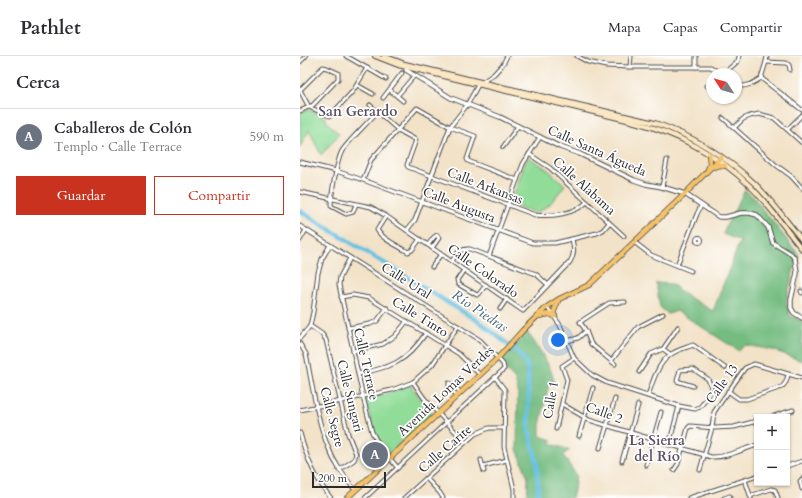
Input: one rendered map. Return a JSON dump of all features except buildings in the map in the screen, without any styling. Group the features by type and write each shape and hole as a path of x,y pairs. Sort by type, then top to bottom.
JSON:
{"main road":[{"path":"375,56 398,65 645,124 675,136 709,155 719,158 725,166 752,188 802,249"},
{"path":"384,56 405,64 655,123 682,134 706,147 754,183 802,240"},
{"path":"709,155 709,170"},
{"name":"Avenida Lomas Verdes","path":"347,498 457,396 499,360 503,353 518,336 547,307 560,298 588,285 685,194 719,158"},
{"path":"709,170 716,165 725,166"},
{"path":"537,317 545,314 554,315 556,304 560,298"}],"street":[{"path":"300,62 306,56"},
{"path":"346,56 386,78"},
{"path":"407,230 415,220 450,127 467,105 478,85 493,74 503,64 507,56"},
{"path":"577,56 588,62 606,66 712,68"},
{"path":"630,67 631,56"},
{"path":"696,56 696,67"},
{"path":"729,68 738,61 739,56"},
{"path":"742,86 752,84 761,78 767,56"},
{"path":"766,62 786,63 789,65 790,70"},
{"path":"300,110 309,107 313,105 338,79 338,74 323,67 300,90 309,107 330,116 353,91 367,68"},
{"name":"Calle Santa Águeda","path":"406,70 452,98 500,117 560,147 580,154 634,180 685,194 719,217 726,217 741,213 757,215 768,226 773,243 791,254 795,260 797,273 791,300 794,313 802,318"},
{"path":"383,98 402,73"},
{"path":"493,74 493,84"},
{"path":"397,96 414,76"},
{"path":"761,78 802,110"},
{"path":"357,85 374,94"},
{"path":"390,90 403,102"},
{"path":"370,105 398,130"},
{"path":"363,180 371,160 417,108 450,127 475,136 467,159 468,161 517,180"},
{"path":"356,204 353,212 346,214 331,206 336,171 342,152 378,112"},
{"path":"734,128 743,119 759,114 774,118 802,143"},
{"path":"788,129 802,115"},
{"path":"723,118 791,176 802,188"},
{"path":"503,147 518,126"},
{"name":"Calle Arkansas","path":"398,130 416,140 407,165 408,167 431,177 535,216 574,211 582,207 587,202"},
{"path":"489,256 523,164 540,137"},
{"name":"Calle Alabama","path":"530,154 550,168 624,236"},
{"path":"662,187 667,160"},
{"name":"Calle Augusta","path":"300,162 336,171 363,180 533,243 540,244 555,242 597,233 603,230 609,223"},
{"name":"Calle Colorado","path":"300,192 371,207 407,230 523,311 547,284"},
{"path":"677,265 701,206"},
{"path":"386,216 377,230 385,238 408,252 412,250 420,239"},
{"name":"Calle Ural","path":"300,226 480,340 499,360"},
{"path":"300,240 306,230"},
{"name":"Calle Colorado","path":"428,245 437,235 439,238 432,248"},
{"path":"688,236 697,239"},
{"path":"452,261 459,251 465,248 536,274 547,284 570,262 573,257 574,248 572,239"},
{"path":"634,242 651,255 691,271"},
{"path":"300,338 310,326 318,272 322,260 330,245"},
{"path":"432,267 441,254"},
{"name":"Calle Terrace","path":"350,258 340,277 339,285 363,396 372,432 380,447 398,468"},
{"path":"464,270 458,280 458,284 477,295 486,285"},
{"name":"Calle Tinto","path":"341,297 353,294 363,296 387,308 459,354 480,376"},
{"path":"500,309 507,300"},
{"path":"615,364 590,344 586,332 580,322 609,303 625,302"},
{"path":"547,307 560,325 574,358 592,375 607,384 679,406 695,409 700,407 710,394 711,384 708,379 694,369 680,370 677,381 693,386"},
{"path":"348,328 378,321 387,308"},
{"path":"611,361 638,327 663,314"},
{"path":"353,351 383,344 396,336 407,321"},
{"name":"Calle Sungari","path":"310,326 322,334 326,340 348,434 356,454 354,460 339,470"},
{"path":"300,410 392,390 413,382 432,365 458,326"},
{"path":"639,372 651,354 663,349 678,327"},
{"path":"567,341 578,338 586,332"},
{"path":"358,374 388,367 400,361 417,347 426,333"},
{"name":"Calle Segre","path":"300,344 306,354 317,406 329,449 339,470 355,490"},
{"path":"648,396 654,376 665,359 670,354 693,345 725,368"},
{"path":"663,349 670,354"},
{"name":"Calle 1","path":"556,429 566,380 562,366 574,358"},
{"path":"365,498 504,369 503,364 499,360"},
{"name":"Calle 13","path":"700,470 712,428 714,412 748,365 754,364 802,378"},
{"path":"728,391 739,399 747,399 782,387 786,382 788,375"},
{"path":"495,377 505,390 504,447 514,489 514,498"},
{"path":"413,382 424,398 465,442"},
{"path":"457,396 449,388 449,383 461,393"},
{"path":"579,436 593,388"},
{"path":"600,448 615,398"},
{"name":"Calle 2","path":"562,404 584,418 704,455 716,457 754,446"},
{"path":"622,461 638,405"},
{"path":"669,445 679,406"},
{"path":"781,414 793,410"},
{"path":"646,465 661,412"},
{"path":"674,470 678,464 683,449 688,428 692,426 712,428 734,427 754,422"},
{"name":"Calle Carite","path":"404,498 475,434 488,428 504,428"},
{"path":"300,433 305,452 317,478 331,498"},
{"path":"481,460 484,471"},
{"path":"483,466 507,460"},
{"path":"790,465 802,461"},
{"path":"689,498 754,477"},
{"path":"426,478 443,498"},
{"path":"802,479 800,481 802,489"},
{"path":"745,480 750,497 771,489 775,490 778,498"},
{"path":"724,498 730,496"}],"green space":[{"path":"310,110 325,117 327,122 339,134 321,155 309,130 300,147 300,114 303,111"},
{"path":"529,157 548,170 565,185 550,204 537,213 511,204 525,163"},
{"path":"745,190 753,197 799,255 793,272 786,302 790,316 802,321 802,361 773,350 745,345 739,351 677,311 668,314 660,307 656,283 672,284 685,295 713,311 740,241 723,234"},
{"path":"527,332 548,364 554,384 549,383 540,425 540,436 551,440 551,444 570,450 563,455 576,475 572,498 527,498 528,478 517,449 518,391 515,380 506,370 507,367 502,360"},
{"path":"410,385 433,413 388,454 376,435 365,398 383,395"}],"waterway":[{"name":"Río Piedras","path":"300,211 481,323 520,354 527,365 528,371 529,430 537,463 537,498"}],"place":[{"name":"Caballeros de Colón","path":"375,455"}],"district":[{"name":"San Gerardo","path":"358,111"},
{"name":"La Sierra del Río","path":"657,448"}]}
